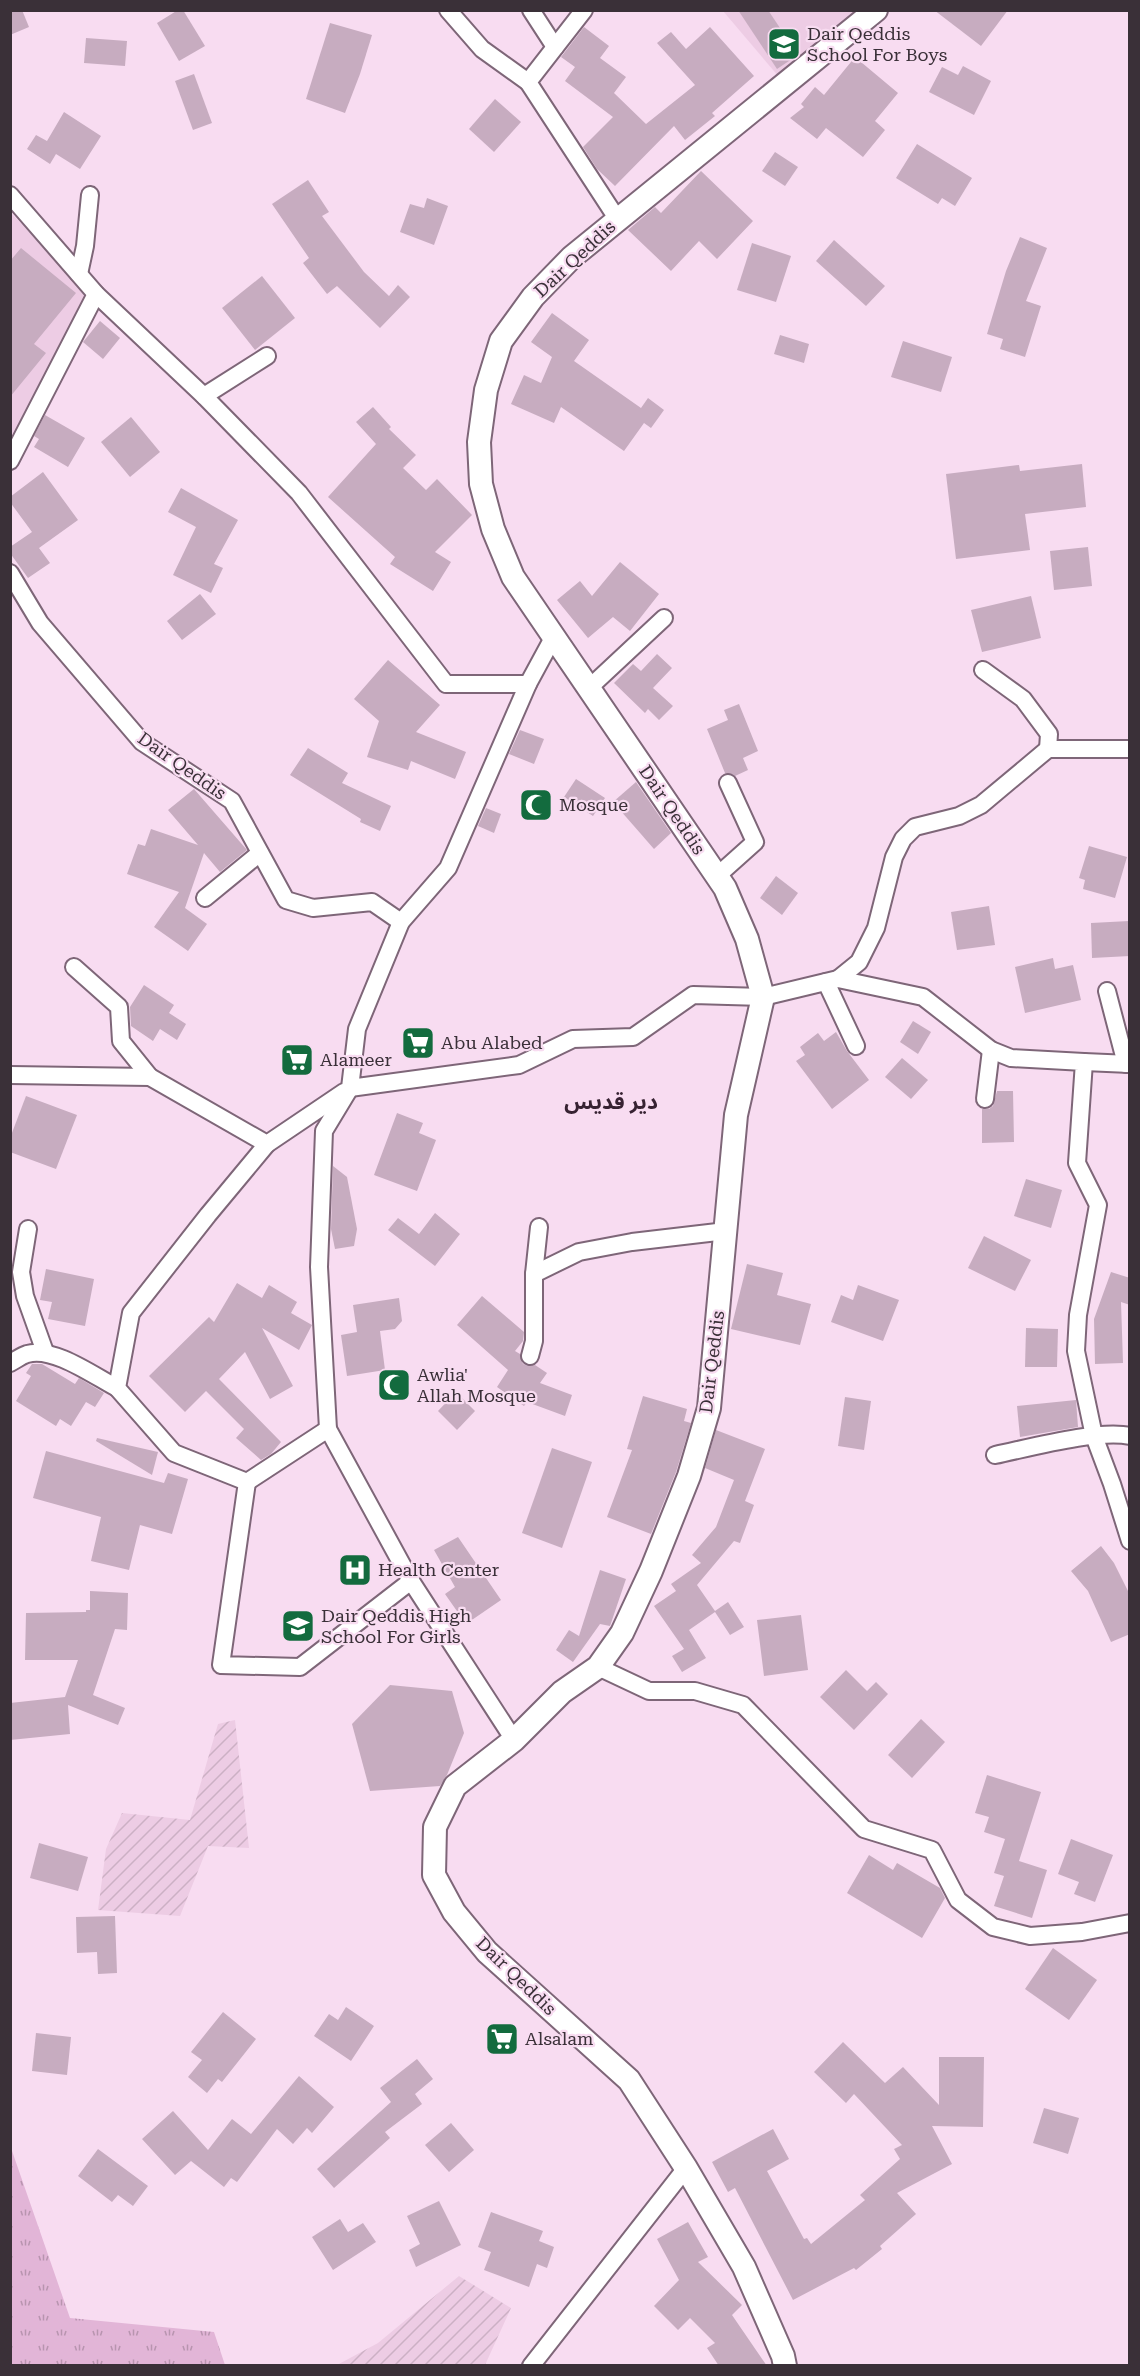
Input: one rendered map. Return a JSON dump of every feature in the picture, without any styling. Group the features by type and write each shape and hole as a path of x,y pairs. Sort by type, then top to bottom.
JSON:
{"main road":[{"name":"Dair Qeddis","path":"785,2366 783,2356 744,2267 686,2168 629,2080 487,1952 454,1912 434,1875 435,1827 454,1786 514,1740 562,1692 598,1668 622,1633 651,1571 689,1476 709,1408 736,1115 763,997 747,939 725,888 513,577 493,529 481,484 479,442 486,390 501,341 533,297 572,257 876,10"}],"street":[{"path":"448,10 482,49 528,82 618,220"},
{"path":"531,10 555,47"},
{"path":"528,82 584,10"},
{"path":"10,195 96,294 204,396 299,493 446,684 528,684"},
{"path":"79,274 85,246 90,195"},
{"path":"10,461 96,294"},
{"path":"204,396 267,356"},
{"name":"Dair Qeddis","path":"10,573 40,623 142,742 232,801 286,900 313,908 372,902 401,922"},
{"path":"589,688 664,618"},
{"path":"514,1740 411,1581 328,1429 319,1267 324,1131 350,1088 357,1029 401,922 448,868 528,684 554,636"},
{"path":"983,670 1023,699 1049,734 1048,749"},
{"path":"117,1388 131,1312 267,1144 350,1088 519,1065 573,1039 633,1037 693,995 763,997 832,981 859,962 876,928 894,857 903,840 915,827 959,816 981,805 1048,749 1130,749"},
{"path":"717,876 755,842 728,783"},
{"path":"205,898 260,853"},
{"path":"74,967 119,1007 121,1041 150,1077 267,1144"},
{"path":"832,981 856,1046"},
{"path":"832,981 922,997 991,1050 1011,1058 1128,1064 1107,990"},
{"path":"985,1099 991,1050"},
{"path":"1083,1062 1077,1163 1098,1205 1078,1315 1077,1351 1094,1436 1130,1541"},
{"path":"11,1077 150,1077"},
{"path":"530,1356 534,1341 534,1274 539,1227"},
{"path":"27,1229 21,1272 25,1296 45,1352"},
{"path":"534,1274 579,1252 632,1242 726,1231"},
{"path":"10,1363 27,1354 45,1352 59,1357 117,1388 174,1453 247,1482"},
{"path":"328,1429 247,1482 221,1665 300,1667 411,1581"},
{"path":"995,1455 1094,1436 1120,1434 1130,1436"},
{"path":"598,1668 649,1691 695,1691 742,1705 864,1829 932,1850 958,1900 993,1927 1030,1936 1082,1932 1130,1923"},
{"path":"531,2366 686,2168"}],"shaded area":[{"name":"Dair Qeddis School For Boys","path":"723,11 856,11 779,77"},
{"path":"11,213 87,293 11,438"},
{"path":"235,1720 249,1848 208,1846 180,1916 98,1910 106,1849 122,1813 190,1820 218,1724"},
{"path":"459,2276 511,2308 485,2365 337,2365 378,2343"}],"green space":[{"path":"11,2148 70,2318 214,2332 225,2365 11,2365"}],"building":[{"path":"10,10 22,10 29,27 10,35"},
{"path":"178,10 183,10 205,46 179,61 157,23"},
{"path":"738,10 768,10 798,55 777,69"},
{"path":"934,10 1008,10 981,46"},
{"path":"330,23 372,35 345,113 306,99"},
{"path":"584,27 609,46 600,58 626,77 614,93 646,124 695,85 657,43 671,32 686,49 710,27 754,76 712,113 715,116 685,140 674,126 615,186 597,169 583,147 613,117 565,81 575,67 561,57"},
{"path":"86,38 127,41 125,66 84,63"},
{"path":"855,57 898,93 875,121 885,130 863,157 826,128 817,139 790,118 804,107 801,104 815,87 824,95"},
{"path":"963,66 991,81 974,115 929,92 942,67 958,75"},
{"path":"194,74 212,123 193,130 175,81"},
{"path":"495,99 521,122 494,152 469,129"},
{"path":"64,112 101,136 80,169 56,154 50,164 27,149 36,135 47,141"},
{"path":"917,144 972,178 955,206 942,198 938,204 896,178"},
{"path":"775,152 798,167 785,186 762,171"},
{"path":"701,171 753,221 717,259 699,241 671,271 628,230 655,207 661,213"},
{"path":"308,180 329,212 322,216 364,272 389,296 398,285 410,297 380,328 337,286 327,294 303,263 309,258 272,204"},
{"path":"427,198 448,206 434,245 400,232 410,204 424,208"},
{"path":"1020,237 1047,248 1026,301 1041,306 1025,357 1000,349 1003,339 987,334 1006,271"},
{"path":"834,240 885,286 866,306 816,261"},
{"path":"752,243 791,256 776,302 737,290"},
{"path":"21,248 76,293 34,344 46,353 10,397 10,261"},
{"path":"262,276 295,318 255,350 222,308"},
{"path":"552,313 589,340 574,361 641,408 648,398 664,410 651,428 644,423 624,451 561,407 554,423 511,404 524,375 541,383 552,357 531,342"},
{"path":"100,321 120,338 103,359 83,342"},
{"path":"780,335 809,344 804,363 774,354"},
{"path":"903,341 952,357 941,392 891,377"},
{"path":"373,407 391,427 389,429 416,455 403,468 426,490 437,479 472,515 435,552 451,562 433,591 390,564 395,557 328,497 376,444 356,422"},
{"path":"45,415 85,438 68,467 34,447 39,439 34,436"},
{"path":"131,417 160,452 130,477 101,442"},
{"path":"1082,464 1086,507 1025,514 1030,550 956,559 946,474 1019,465 1020,471"},
{"path":"43,472 78,520 39,548 50,563 28,578 10,553 10,547 32,532 10,502 10,497"},
{"path":"181,488 238,520 214,564 223,568 211,593 173,575 196,527 168,512"},
{"path":"1088,547 1092,586 1054,590 1050,551"},
{"path":"620,562 659,594 630,631 613,617 588,638 557,600 580,581 592,596"},
{"path":"200,594 216,614 182,640 167,621"},
{"path":"1031,596 1041,638 982,652 971,610"},
{"path":"657,654 672,668 653,688 673,706 659,720 648,709 645,713 614,683 633,664 641,671"},
{"path":"388,660 440,705 416,732 466,752 455,779 411,761 408,770 367,757 379,721 354,699"},
{"path":"739,704 758,751 743,758 748,770 735,776 725,773 707,729 728,720 724,710"},
{"path":"520,730 544,739 534,764 509,754"},
{"path":"308,748 348,773 342,783 391,806 380,831 360,822 361,819 290,775"},
{"path":"576,779 605,798 593,816 564,797"},
{"path":"636,782 671,833 654,849 613,802"},
{"path":"194,789 247,850 220,872 204,853 185,908 207,924 188,951 154,927 179,892 127,874 138,844 145,846 151,829 198,845 168,810"},
{"path":"486,808 501,814 494,833 478,826"},
{"path":"1089,846 1127,857 1115,898 1083,889 1085,880 1079,878"},
{"path":"776,876 798,893 782,915 760,898"},
{"path":"989,906 995,945 957,950 951,912"},
{"path":"1129,921 1130,956 1092,958 1091,923"},
{"path":"1053,958 1055,969 1073,965 1081,1000 1025,1013 1015,967"},
{"path":"144,985 174,1005 169,1013 186,1024 177,1040 160,1029 153,1041 131,1026 130,1007"},
{"path":"913,1021 931,1032 918,1054 900,1042"},
{"path":"836,1032 869,1080 832,1109 796,1061 805,1055 800,1047 818,1033 824,1041"},
{"path":"902,1058 928,1080 911,1099 885,1077"},
{"path":"997,1091 1013,1091 1014,1142 982,1143 982,1109 989,1109 993,1106"},
{"path":"26,1096 77,1115 56,1169 10,1152 10,1138"},
{"path":"397,1113 423,1123 419,1133 436,1140 417,1191 374,1175"},
{"path":"333,1166 347,1177 357,1229 354,1246 335,1249 331,1229"},
{"path":"1026,1179 1062,1190 1051,1228 1014,1216"},
{"path":"435,1213 460,1234 435,1266 388,1230 398,1218 419,1234"},
{"path":"984,1236 1031,1260 1015,1291 968,1268"},
{"path":"747,1264 783,1273 777,1295 811,1304 800,1345 731,1329"},
{"path":"46,1269 94,1279 85,1326 48,1319 52,1302 40,1300"},
{"path":"1111,1272 1130,1278 1130,1305 1121,1302 1123,1363 1095,1364 1094,1319"},
{"path":"237,1283 262,1298 269,1285 297,1302 291,1313 312,1325 299,1350 262,1328 293,1386 270,1399 245,1352 219,1379 281,1442 271,1454 261,1460 236,1438 244,1429 206,1391 185,1412 149,1376 209,1317 214,1322"},
{"path":"858,1285 899,1300 883,1341 831,1322 841,1295 853,1300"},
{"path":"482,1296 524,1332 523,1341 515,1351 520,1354 523,1364 535,1365 547,1373 540,1383 572,1395 565,1416 527,1402 524,1406 497,1387 508,1370 457,1325"},
{"path":"399,1298 402,1321 395,1329 380,1331 385,1370 347,1376 341,1335 357,1332 353,1305"},
{"path":"1026,1328 1058,1329 1057,1367 1025,1367"},
{"path":"32,1364 42,1364 75,1384 79,1378 104,1393 95,1407 86,1402 71,1426 60,1419 56,1426 16,1401 31,1376 26,1373"},
{"path":"456,1392 475,1411 457,1430 438,1411"},
{"path":"643,1396 687,1409 684,1421 691,1423 676,1472 651,1534 607,1517 632,1450 627,1449"},
{"path":"845,1397 871,1401 864,1450 838,1446"},
{"path":"1076,1400 1078,1427 1020,1437 1017,1406"},
{"path":"716,1430 765,1449 745,1501 754,1505 740,1543 734,1541 697,1585 715,1611 728,1602 744,1627 730,1635 715,1612 689,1630 706,1658 682,1672 672,1656 684,1649 654,1606 676,1591 671,1584 701,1563 692,1555 716,1527 734,1480 705,1468"},
{"path":"97,1438 158,1452 152,1475 96,1441"},
{"path":"552,1448 592,1462 562,1548 522,1533"},
{"path":"46,1451 164,1483 168,1473 188,1479 172,1534 140,1525 129,1570 91,1561 101,1517 33,1498"},
{"path":"458,1537 501,1600 466,1624 445,1594 455,1587 434,1550"},
{"path":"1101,1546 1114,1563 1130,1595 1130,1634 1111,1642 1088,1591 1071,1571"},
{"path":"600,1570 626,1579 610,1626 600,1624 573,1662 556,1650 569,1630 579,1636"},
{"path":"90,1591 128,1593 127,1630 115,1629 93,1695 125,1708 118,1725 68,1705 70,1734 10,1740 10,1703 65,1697 78,1660 25,1660 26,1613 86,1612 90,1610"},
{"path":"801,1615 808,1670 764,1676 757,1620"},
{"path":"846,1670 867,1691 876,1682 888,1694 854,1730 820,1697"},
{"path":"390,1685 452,1691 464,1733 447,1775 440,1786 370,1791 352,1724"},
{"path":"921,1719 945,1742 912,1778 888,1755"},
{"path":"987,1775 1041,1792 1019,1861 1047,1870 1032,1918 994,1906 1004,1876 994,1873 1005,1839 984,1832 989,1817 975,1813"},
{"path":"1071,1839 1113,1855 1095,1902 1074,1894 1079,1882 1058,1874"},
{"path":"39,1843 88,1857 78,1891 30,1878"},
{"path":"869,1855 893,1870 897,1863 940,1888 945,1898 922,1938 847,1893"},
{"path":"115,1916 117,1973 98,1974 97,1952 77,1953 76,1917"},
{"path":"1053,1948 1097,1980 1069,2020 1025,1989"},
{"path":"346,2007 374,2026 351,2061 314,2036 329,2014 338,2020"},
{"path":"223,2012 256,2039 222,2082 218,2079 207,2093 188,2077 202,2060 191,2052"},
{"path":"36,2033 71,2037 67,2075 32,2071"},
{"path":"843,2042 885,2083 903,2067 939,2105 939,2057 984,2057 983,2127 932,2126 952,2164 897,2193 916,2214 880,2246 882,2249 856,2270 854,2268 793,2300 735,2188 728,2192 712,2162 773,2129 789,2159 767,2171 804,2239 807,2238 811,2244 865,2200 860,2195 900,2159 894,2149 902,2145 854,2094 846,2103 814,2072"},
{"path":"417,2059 433,2079 415,2094 422,2104 385,2132 390,2138 334,2188 317,2169 391,2102 380,2088"},
{"path":"299,2076 334,2107 312,2133 307,2128 293,2144 277,2129 237,2182 231,2178 224,2187 191,2161 175,2175 142,2139 173,2111 208,2150 232,2119 251,2134"},
{"path":"1044,2108 1079,2118 1068,2154 1033,2143"},
{"path":"451,2123 474,2150 449,2172 425,2145"},
{"path":"98,2149 148,2186 133,2206 118,2195 112,2202 78,2176"},
{"path":"439,2201 461,2245 416,2267 409,2250 420,2244 407,2216"},
{"path":"491,2212 543,2231 539,2241 554,2247 547,2268 537,2264 529,2287 484,2270 491,2252 478,2247"},
{"path":"340,2219 348,2232 363,2223 376,2242 333,2270 312,2237"},
{"path":"688,2222 708,2257 698,2262 742,2305 732,2315 767,2366 719,2366 707,2348 715,2343 690,2318 678,2330 654,2306 679,2280 657,2239"}],"place":[{"name":"Dair Qeddis School For Boys","path":"784,44"},
{"name":"Mosque","path":"536,805"},
{"name":"Abu Alabed","path":"418,1043"},
{"name":"Alameer","path":"297,1060"},
{"name":"Awlia' Allah Mosque","path":"394,1385"},
{"name":"Health Center","path":"355,1570"},
{"name":"Dair Qeddis High School For Girls","path":"298,1626"},
{"name":"Alsalam","path":"502,2039"}],"district":[{"name":"دير قديس","path":"611,1102"}]}
